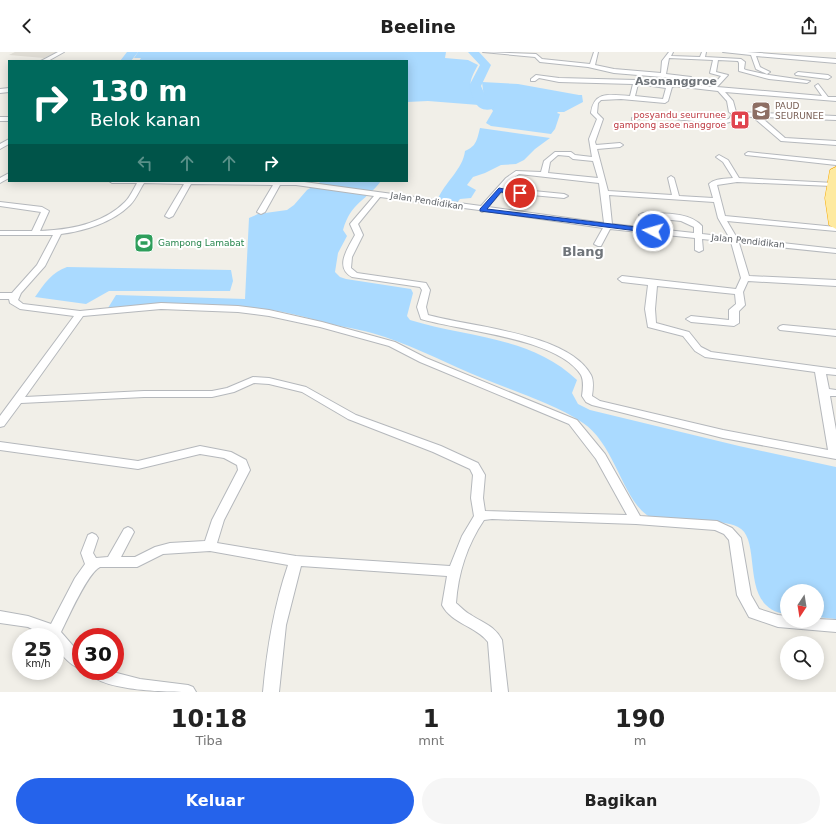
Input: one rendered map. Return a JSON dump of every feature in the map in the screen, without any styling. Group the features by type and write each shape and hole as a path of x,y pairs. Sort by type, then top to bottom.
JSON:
{"highway":[{"path":"836,170 832,184 832,208 836,225"}],"street":[{"path":"46,60 62,52"},
{"path":"485,52 536,56 538,60 590,65 606,70 689,78 689,86"},
{"path":"583,70 590,65 596,52"},
{"path":"725,52 816,58 836,61"},
{"path":"663,75 665,62 670,54 698,59 704,55 716,59 741,61 741,70 829,79 824,70"},
{"path":"753,54 758,68 765,73"},
{"path":"816,58 820,64"},
{"path":"716,59 713,73 725,75 717,89"},
{"path":"550,61 540,74 559,80 636,82 669,87 675,84 717,89 836,98"},
{"path":"791,76 807,81"},
{"path":"632,98 636,82"},
{"path":"665,101 669,87"},
{"path":"822,88 826,98"},
{"path":"717,89 727,96 732,112 735,114 836,118"},
{"path":"598,244 608,226 605,193 592,138 600,125 600,119 594,113 595,103 598,99 608,97 665,101 671,105"},
{"path":"634,119 655,115 672,115 723,122 731,120 735,114"},
{"path":"755,114 783,140 836,144"},
{"path":"593,147 620,145"},
{"path":"544,174 547,161 557,153 571,154 573,157 598,159"},
{"path":"748,154 836,163"},
{"path":"719,156 726,161 737,180"},
{"path":"482,210 508,179 518,172 602,181"},
{"path":"0,181 6,175"},
{"path":"671,178 676,197"},
{"path":"692,319 734,323 734,310 741,305 739,292 745,278 734,239 722,218 713,184 716,182 737,180 832,184"},
{"path":"0,233 58,232 91,226 126,206 142,182"},
{"name":"Jalan Pendidikan","path":"142,182 310,183 482,210 608,226 836,250"},
{"path":"261,212 278,182"},
{"path":"169,216 188,183"},
{"path":"499,190 564,196"},
{"path":"605,193 716,200"},
{"path":"377,194 354,224 358,235 346,263 346,268 349,272 354,275 423,285 426,290 421,307 424,317 522,339 559,352 582,368 589,385 587,396 590,400 596,403 723,434 836,455 820,370"},
{"path":"0,204 42,209 45,211 35,233"},
{"path":"643,215 692,220 698,226 699,250"},
{"path":"722,218 836,229"},
{"path":"58,232 47,258 33,276 14,296 13,301 20,306 80,314 106,313 161,306 238,309 269,313 314,323 392,344 423,360 573,422 601,457 636,520"},
{"path":"745,278 836,284"},
{"path":"622,279 739,292"},
{"path":"653,283 650,309 651,325 686,334 702,353 836,372"},
{"path":"0,296 14,296"},
{"path":"0,424 19,400 80,314"},
{"path":"783,328 836,332"},
{"path":"19,400 78,399 144,394 212,394 230,390 253,380 269,381 306,390 352,417 437,449 474,466 479,475 477,498 480,516 473,526 455,571 450,589 449,605 465,619 489,632 495,640 500,692"},
{"path":"824,392 836,393"},
{"path":"0,446 138,465 200,450 227,455 242,463 244,470 218,520 210,546"},
{"path":"480,516 492,515 636,520 717,526 728,531 735,538 744,595 754,613 778,621 836,626"},
{"path":"112,562 128,532"},
{"path":"92,538 87,554 92,565"},
{"path":"56,628 80,582 92,565 99,562 137,562 160,550 170,548 210,546 296,561 455,571"},
{"path":"271,692 272,676 286,590 296,561"},
{"path":"0,616 27,621 45,628"},
{"path":"64,645 72,653"},
{"path":"119,680 188,692"}],"shaded area":[{"path":"15,52 57,52 44,58 9,55"}],"water":[{"path":"138,52 446,52 445,58 468,60 478,65 472,77 471,89 479,105 428,101 408,102 408,60 140,60 141,58 134,58"},
{"path":"482,82 518,84 582,95 583,102 564,112 557,113 560,114 555,129 551,134 491,126 486,123 493,111 484,98"},
{"path":"480,128 550,138 535,149 524,160 516,164 501,165 473,177 467,185 476,190 471,198 460,199 456,204 439,201 438,199 441,193 461,164 465,151 472,147 476,142"},
{"path":"320,182 380,182 355,207 346,221 343,230 347,236 338,253 335,272 340,277 411,289 413,293 407,316 410,320 498,340 519,346 540,355 559,366 577,380 572,393 578,404 590,410 739,446 836,467 836,619 824,618 824,584 780,584 780,612 772,609 762,600 756,587 750,545 746,534 738,527 721,522 683,518 650,517 641,510 633,499 603,444 594,432 583,423 547,404 482,378 410,346 385,337 302,316 251,307 190,304 108,308 116,295 245,299 249,218 258,214 287,210 294,205 307,190"},
{"path":"67,267 231,270 233,281 230,291 109,291 86,304 35,297 53,275"}],"waterway":[{"path":"126,60 133,52"},
{"path":"473,52 486,65 475,86 483,106 489,106"}],"place":[{"name":"PAUD SEURUNEE","path":"761,111"},
{"name":"posyandu seurrunee gampong asoe nanggroe","path":"740,120"},
{"name":"Gampong Lamabat","path":"144,243"}],"district":[{"name":"Asonanggroe","path":"676,81"},
{"name":"Blang","path":"583,251"}],"route":[{"path":"520,193 499,190 482,210 653,231"}]}
